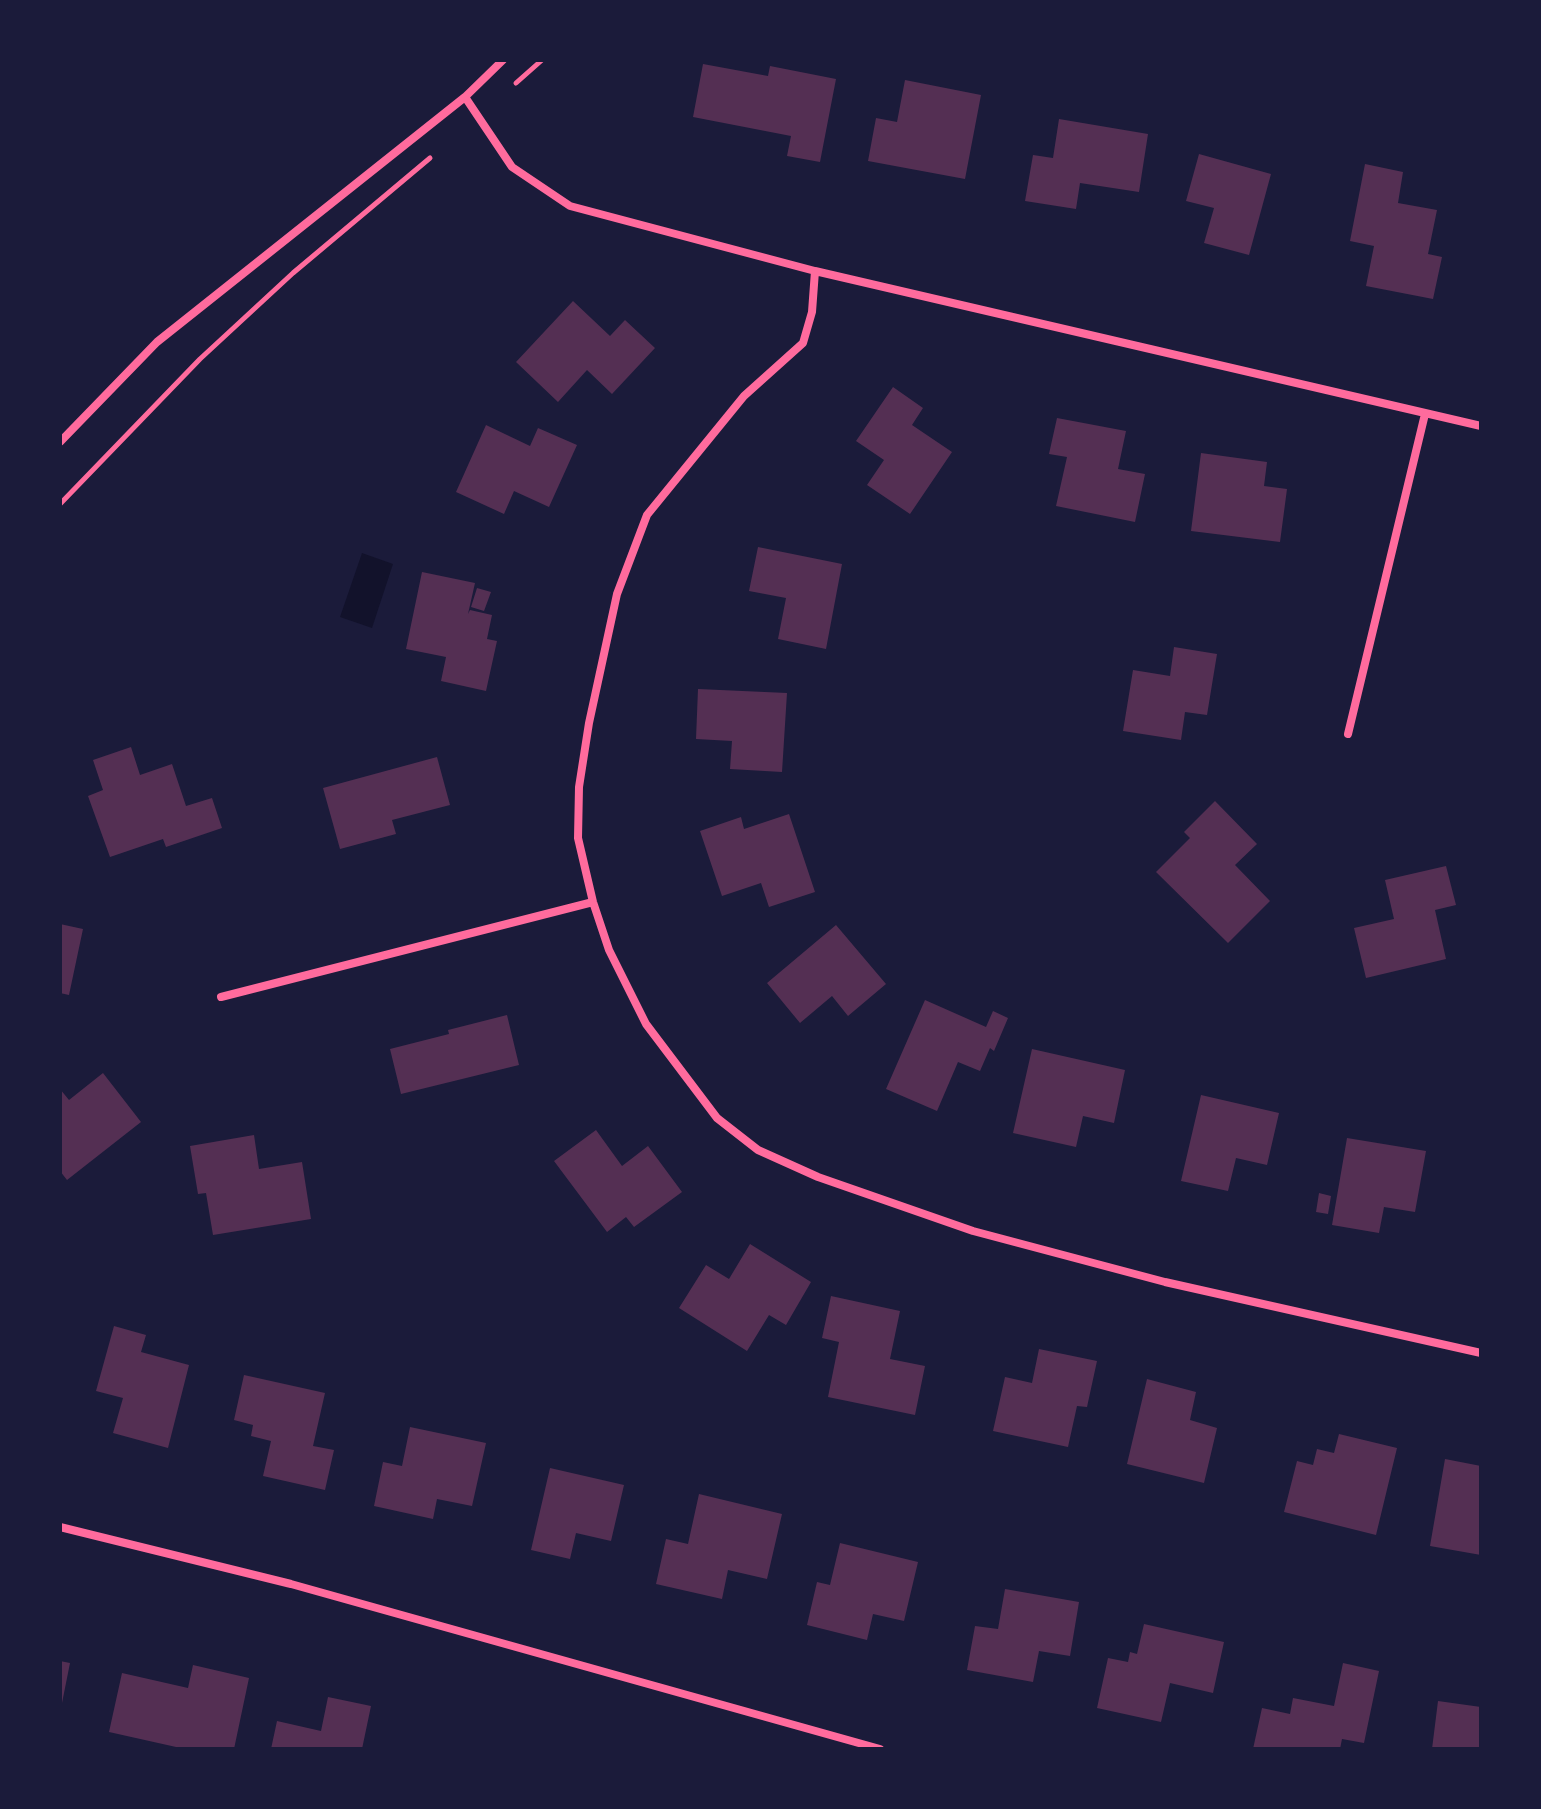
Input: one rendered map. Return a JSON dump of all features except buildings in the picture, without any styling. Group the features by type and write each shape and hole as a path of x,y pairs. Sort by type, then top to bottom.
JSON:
{"street":[{"path":"60,442 157,342 465,97 503,60"},
{"path":"465,97 512,167 570,206 815,271 1481,426"},
{"path":"815,271 812,312 803,343 744,396 647,515 617,594 589,723 579,787 578,838 593,902 609,950 646,1024 717,1118 758,1150 818,1177 973,1231 1165,1282 1481,1353"},
{"path":"1348,734 1425,414"},
{"path":"221,997 593,902"},
{"path":"60,1527 291,1584 880,1749"}],"path":[{"path":"523,78 542,60"},
{"path":"60,504 200,359 293,273 433,156"}],"shaded area":[{"path":"362,553 393,564 372,628 340,617"}]}
